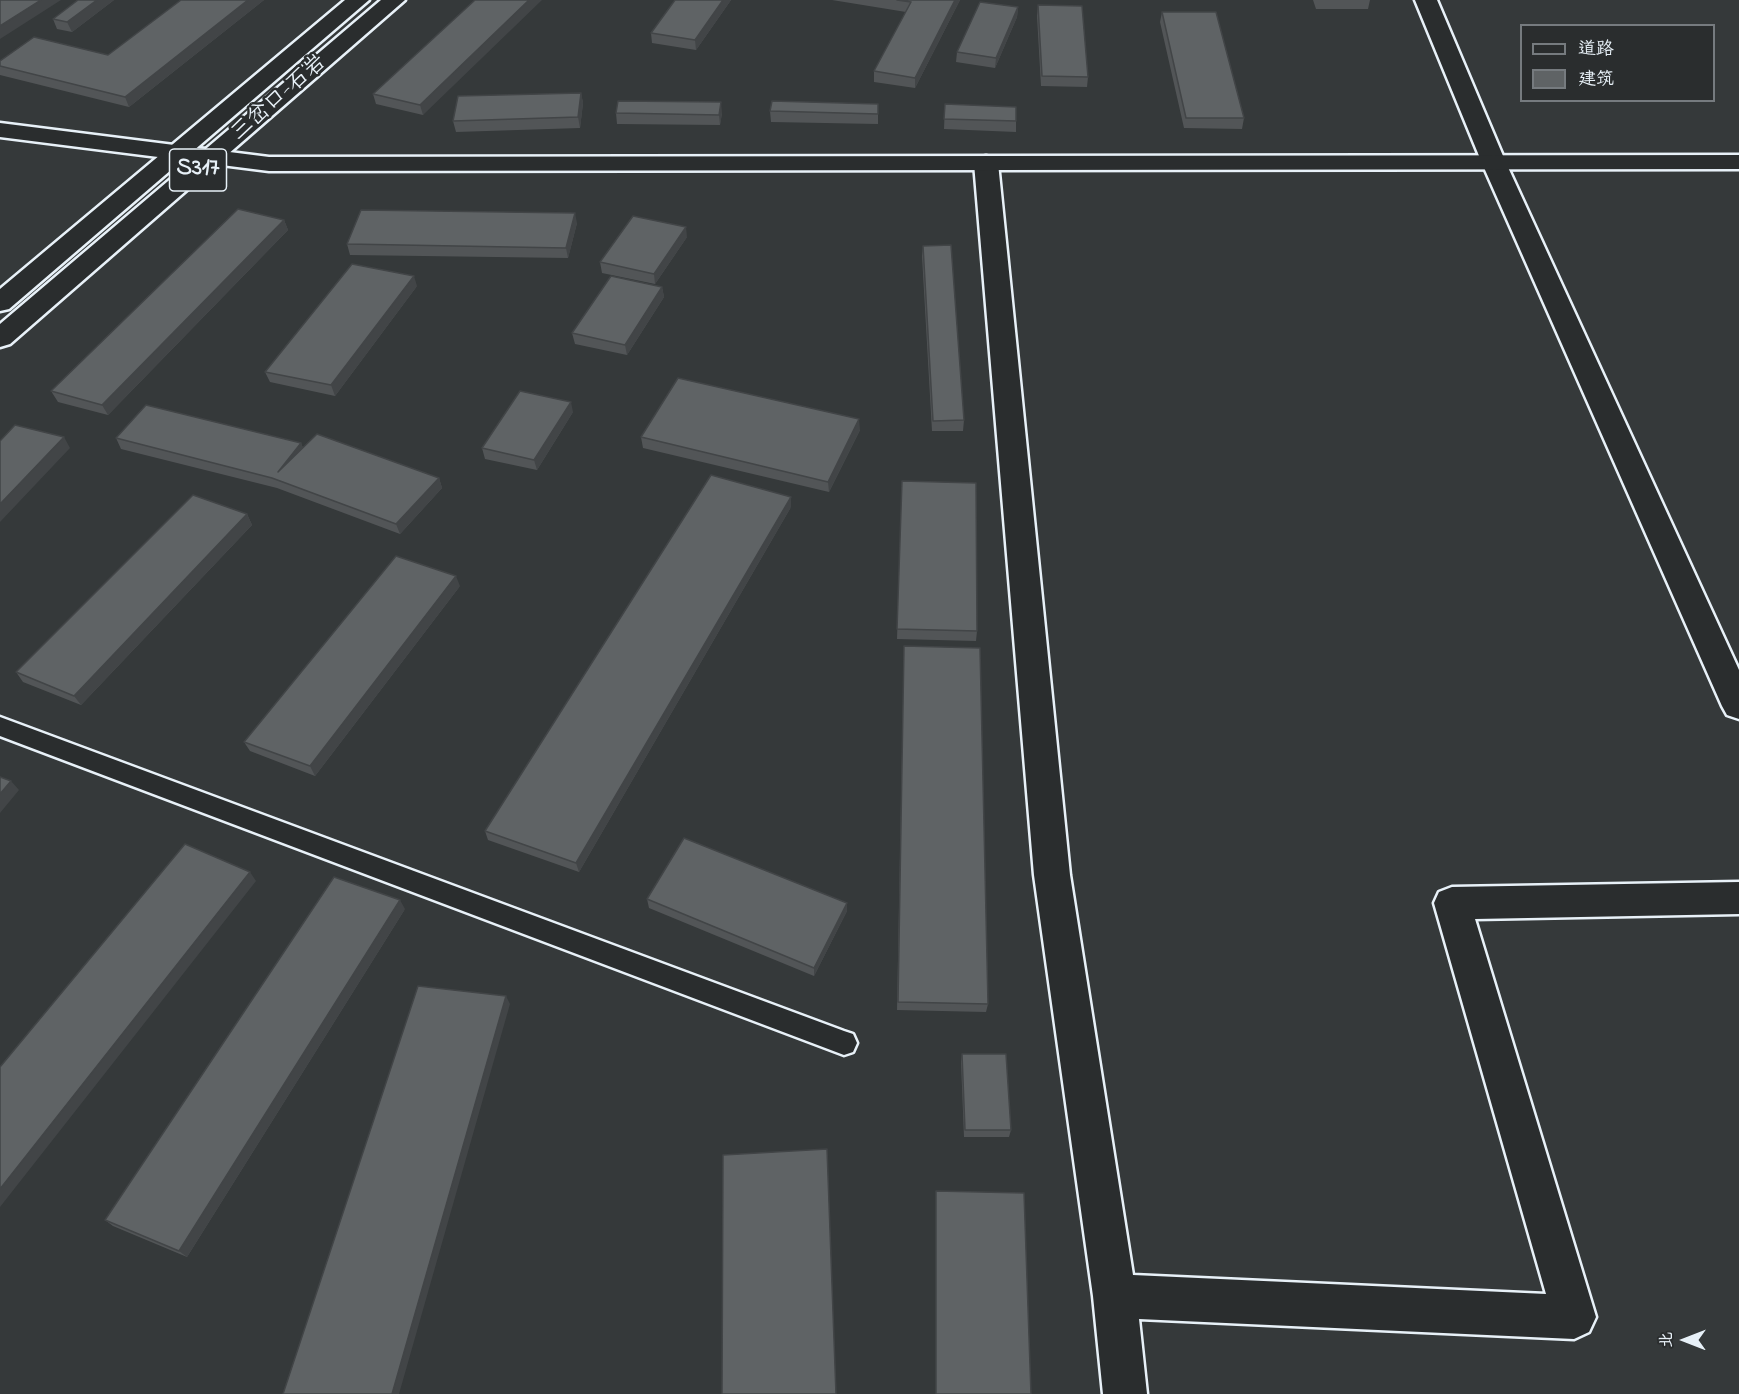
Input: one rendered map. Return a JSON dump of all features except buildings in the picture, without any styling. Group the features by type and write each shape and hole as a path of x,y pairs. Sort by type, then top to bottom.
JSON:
{"main road":[{"name":"三岔口-石岩","path":"0,303 358,0"},
{"name":"三岔口-石岩","path":"0,338 394,0"},
{"path":"1426,0 1494,163 1739,706"},
{"path":"0,130 269,164 1739,162"},
{"path":"986,163 1052,876 1115,1296 1125,1394"},
{"path":"1115,1296 1574,1317 1452,903 1739,898"}],"lane":[{"path":"0,726 844,1043"}]}
